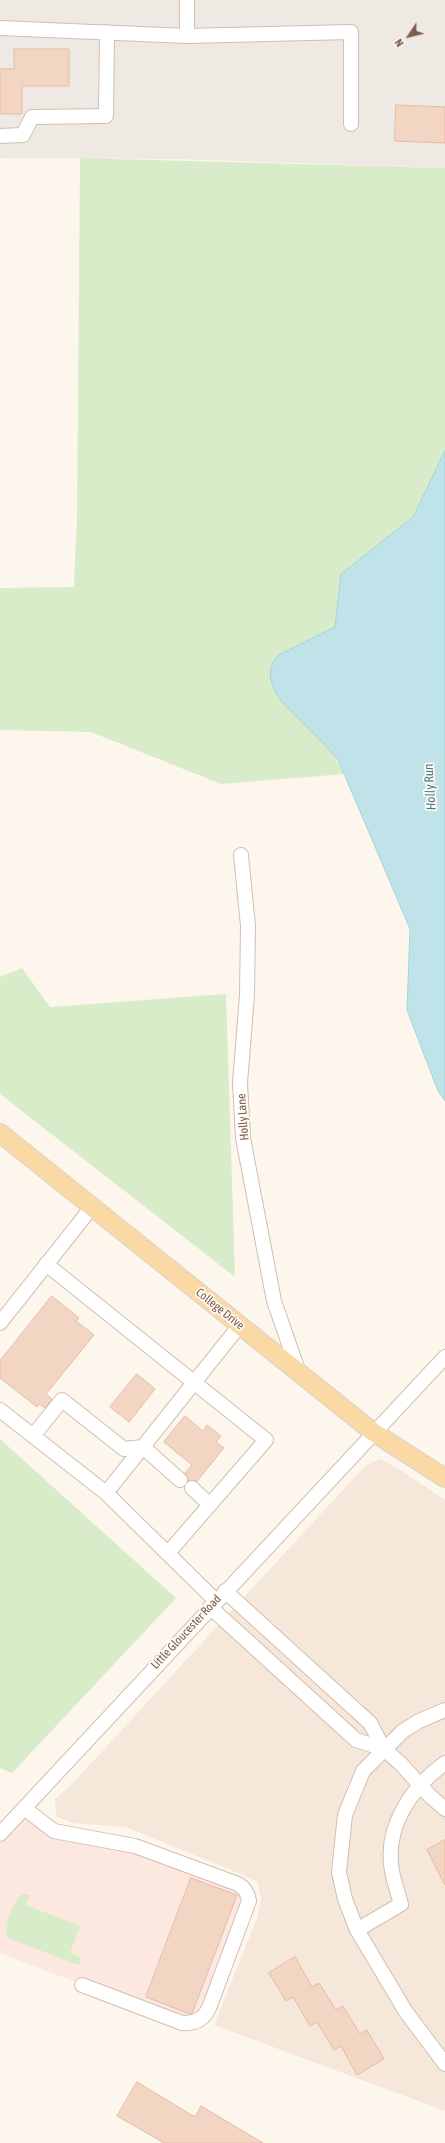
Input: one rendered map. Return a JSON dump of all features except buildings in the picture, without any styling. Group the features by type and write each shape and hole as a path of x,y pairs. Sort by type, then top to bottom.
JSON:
{"main road":[{"name":"College Drive","path":"0,1133 373,1432 445,1478"}],"street":[{"path":"187,0 187,36"},
{"path":"0,28 187,36 351,32 351,124"},
{"path":"0,136 23,135 32,117 106,116 107,32"},
{"name":"Holly Lane","path":"240,855 248,926 247,995 240,1083 243,1138 274,1301 299,1373"},
{"path":"0,1322 92,1207"},
{"path":"46,1264 266,1440 168,1553"},
{"path":"106,1493 240,1325"},
{"name":"Little Gloucester Road","path":"0,1834 6,1819 24,1808 373,1432 445,1357"},
{"path":"33,1436 62,1400 124,1449 143,1447 180,1480"},
{"path":"0,1410 106,1493 217,1600 281,1672 356,1740 384,1749"},
{"path":"192,1488 210,1505"},
{"path":"217,1600 296,1655 370,1723 384,1749 445,1809"},
{"path":"281,1672 296,1655"},
{"path":"445,1710 409,1727 384,1749 363,1771 345,1815 339,1872 345,1899 357,1930 406,2012 445,2064"},
{"path":"357,1930 400,1904 392,1870 391,1847 402,1808 420,1785 445,1763"},
{"path":"24,1808 54,1831 135,1846 157,1853 236,1883 245,1890 248,1897 249,1901 209,2008 205,2016 198,2021 182,2023 82,1985"}],"shaded area":[{"path":"0,0 445,0 445,168 177,159 0,158"},
{"path":"380,1459 396,1467 445,1500 445,2111 214,2025 257,1918 261,1898 257,1881 126,1827 72,1823 56,1816 55,1799 71,1785 365,1466"},
{"path":"24,1808 54,1831 135,1846 247,1893 209,2008 182,2023 0,1953 0,1834"}],"green space":[{"path":"80,158 445,168 445,451 413,517 341,574 335,627 274,660 345,774 221,784 91,732 0,730 0,588 74,587 77,517"},
{"path":"22,968 50,1007 226,994 235,1277 0,1094 0,977"},
{"path":"0,1439 176,1598 12,1773 0,1768"},
{"path":"23,1894 30,1895 26,1905 80,1926 70,1953 80,1957 80,1964 78,1965 8,1938 7,1928 10,1914 16,1901"}],"water":[{"name":"Holly Run","path":"445,451 445,1101 438,1091 407,1010 410,929 339,762 328,748 282,702 272,684 270,672 274,660 279,655 335,627 341,574 413,517"}]}
